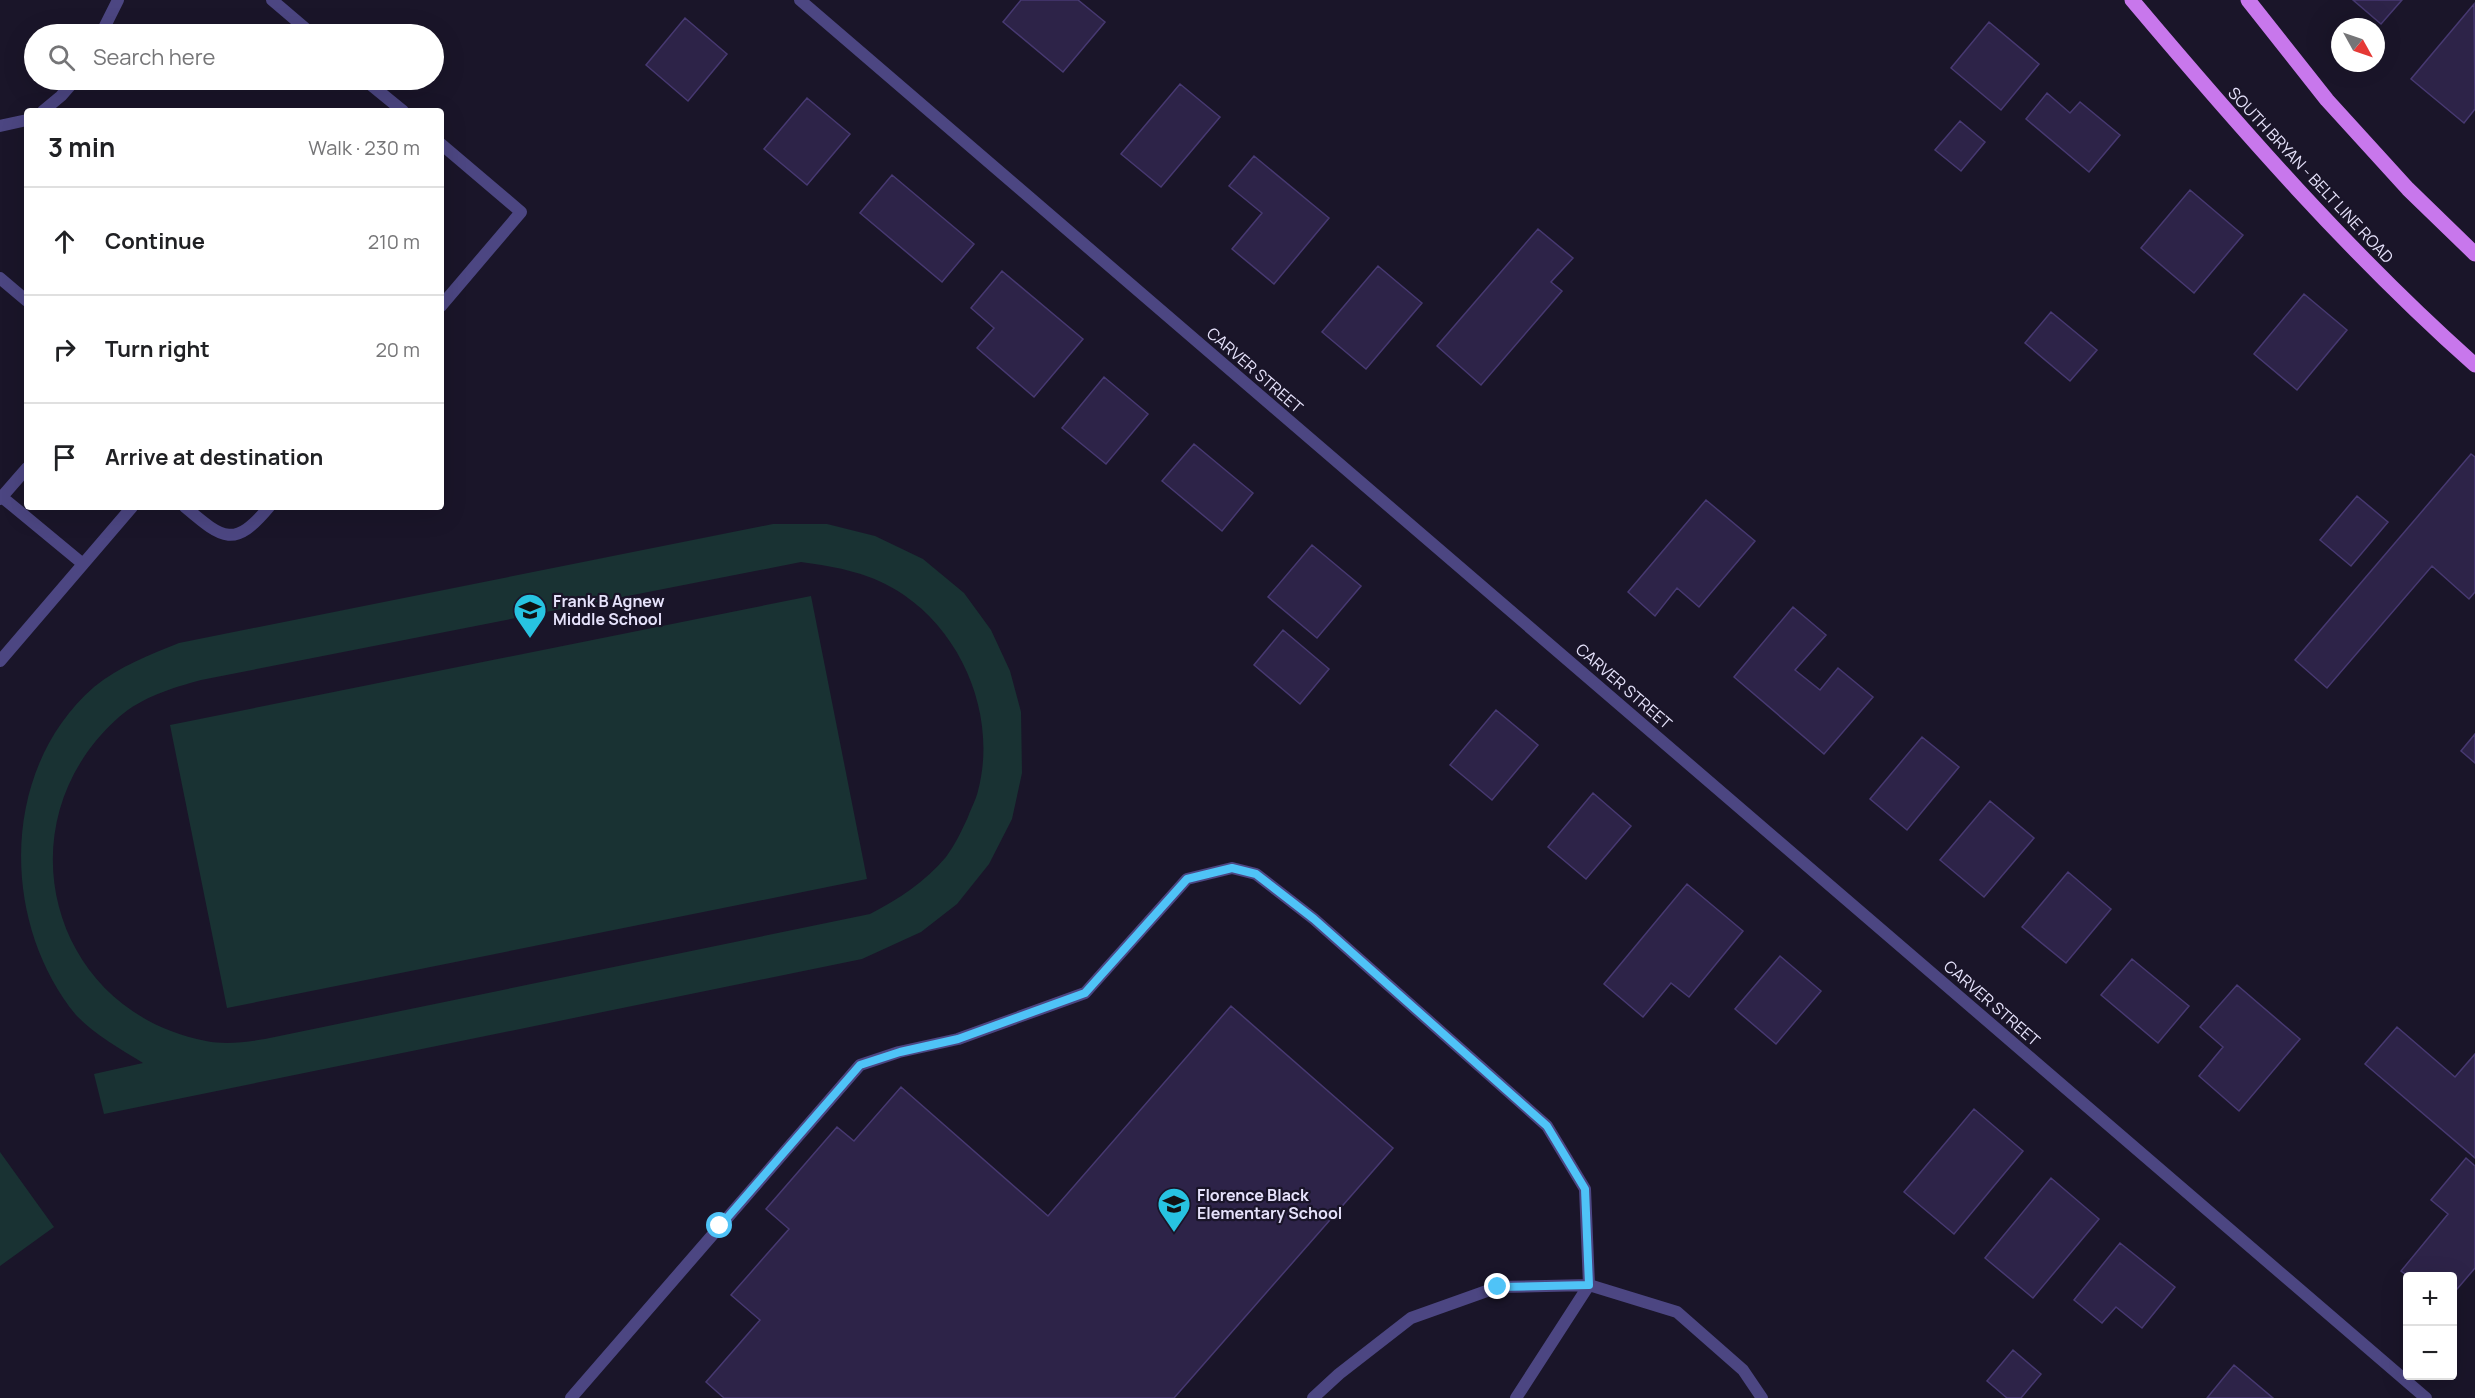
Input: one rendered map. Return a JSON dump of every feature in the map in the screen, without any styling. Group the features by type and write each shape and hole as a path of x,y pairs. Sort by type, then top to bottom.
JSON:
{"main road":[{"name":"SOUTH BRYAN - BELT LINE ROAD","path":"2132,0 2234,121 2344,239 2431,326 2475,365"},
{"path":"2248,0 2326,100 2408,189 2475,254"}],"street":[{"path":"106,24 118,0"},
{"path":"272,0 300,24"},
{"name":"CARVER STREET","path":"800,0 2426,1398"},
{"path":"47,108 66,90"},
{"path":"377,90 399,108"},
{"path":"0,126 24,121"},
{"path":"444,147 521,213 444,303"},
{"path":"0,278 24,299"},
{"path":"24,471 1,498 83,564"},
{"path":"0,662 129,510"},
{"path":"189,510 221,534 234,537 245,531 266,510"},
{"path":"570,1398 860,1065 900,1052 958,1039 1085,993 1187,879 1232,868 1256,874 1314,919 1547,1126 1585,1189 1589,1285 1516,1398"},
{"path":"1313,1398 1412,1318 1498,1287 1589,1285 1677,1312 1743,1370 1762,1398"}],"green space":[{"path":"773,524 827,524 875,536 923,559 964,593 991,630 1010,671 1021,712 1022,773 1012,819 989,864 957,904 921,932 862,959 104,1114 94,1074 143,1063 83,1022 51,978 34,936 24,892 21,847 27,802 41,760 63,721 94,687 124,667 179,643","holes":["801,562 867,576 904,595 944,633 959,656 971,682 979,708 983,736 983,764 977,794 958,837 946,857 920,882 870,914 265,1039 236,1043 206,1041 152,1023 109,992 78,953 59,907 53,858 60,808 82,760 119,717 137,704 168,690 201,680"]},
{"path":"811,596 867,879 227,1008 170,725"},
{"path":"0,1152 54,1227 0,1266"}],"building":[{"path":"1021,0 1078,0 1105,22 1063,72 1003,22"},
{"path":"2353,0 2402,0 2385,19 2374,18"},
{"path":"2474,4 2475,109 2464,123 2411,79"},
{"path":"685,18 727,54 688,101 646,65"},
{"path":"1989,22 2039,64 2001,110 1951,68"},
{"path":"1180,84 1220,117 1161,187 1121,154"},
{"path":"2047,93 2070,113 2080,102 2120,135 2089,172 2026,119"},
{"path":"807,98 850,134 807,185 764,149"},
{"path":"1960,121 1985,142 1961,171 1935,150"},
{"path":"1254,156 1329,218 1274,284 1232,249 1262,213 1229,186"},
{"path":"892,175 974,244 942,282 860,213"},
{"path":"2190,190 2243,235 2194,293 2141,248"},
{"path":"1538,229 1573,258 1551,282 1562,291 1481,385 1437,346"},
{"path":"1378,266 1422,303 1366,369 1322,332"},
{"path":"1002,271 1083,339 1034,397 977,348 994,328 971,308"},
{"path":"2304,294 2347,330 2297,390 2254,354"},
{"path":"2051,312 2097,350 2070,381 2025,343"},
{"path":"1104,377 1148,414 1106,464 1062,428"},
{"path":"1194,444 1253,493 1222,531 1162,481"},
{"path":"2471,454 2475,457 2475,592 2469,599 2432,566 2327,688 2295,660"},
{"path":"2357,496 2388,522 2351,566 2320,540"},
{"path":"1706,500 1755,541 1699,607 1677,588 1655,616 1628,592"},
{"path":"1312,545 1361,586 1317,638 1268,597"},
{"path":"1793,607 1826,635 1795,670 1820,690 1838,668 1873,697 1824,754 1734,677"},
{"path":"1283,630 1329,669 1300,704 1254,665"},
{"path":"1496,710 1538,745 1492,800 1450,765"},
{"path":"2475,734 2475,763 2461,751"},
{"path":"1922,737 1959,767 1907,830 1870,799"},
{"path":"1593,793 1631,826 1586,879 1548,847"},
{"path":"1990,801 2034,838 1984,897 1940,860"},
{"path":"2068,872 2111,909 2066,963 2022,927"},
{"path":"1687,884 1743,931 1689,997 1671,983 1643,1017 1604,984"},
{"path":"1780,956 1821,991 1776,1044 1735,1009"},
{"path":"2132,959 2189,1006 2158,1043 2101,995"},
{"path":"2237,985 2300,1039 2239,1111 2199,1076 2223,1047 2200,1027"},
{"path":"1231,1006 1393,1148 1174,1398 724,1398 706,1382 760,1320 731,1295 789,1229 766,1209 837,1127 854,1141 901,1087 1048,1216"},
{"path":"2397,1027 2455,1077 2475,1054 2475,1158 2365,1064"},
{"path":"1974,1109 2023,1151 1954,1234 1904,1192"},
{"path":"2466,1158 2475,1166 2475,1268 2457,1289 2457,1272 2401,1271 2448,1214 2431,1200"},
{"path":"2051,1178 2099,1219 2033,1298 1985,1258"},
{"path":"2120,1243 2175,1287 2142,1328 2116,1307 2102,1323 2074,1300"},
{"path":"2013,1350 2041,1374 2021,1398 2007,1398 1987,1381"},
{"path":"2234,1365 2273,1398 2207,1398"}],"place":[{"name":"Frank B Agnew Middle School","path":"530,639"},
{"name":"Florence Black Elementary School","path":"1174,1233"}],"route":[{"path":"720,1226 860,1065 900,1052 958,1039 1085,993 1187,879 1232,868 1256,874 1314,919 1547,1126 1585,1189 1589,1285 1498,1287"}]}
